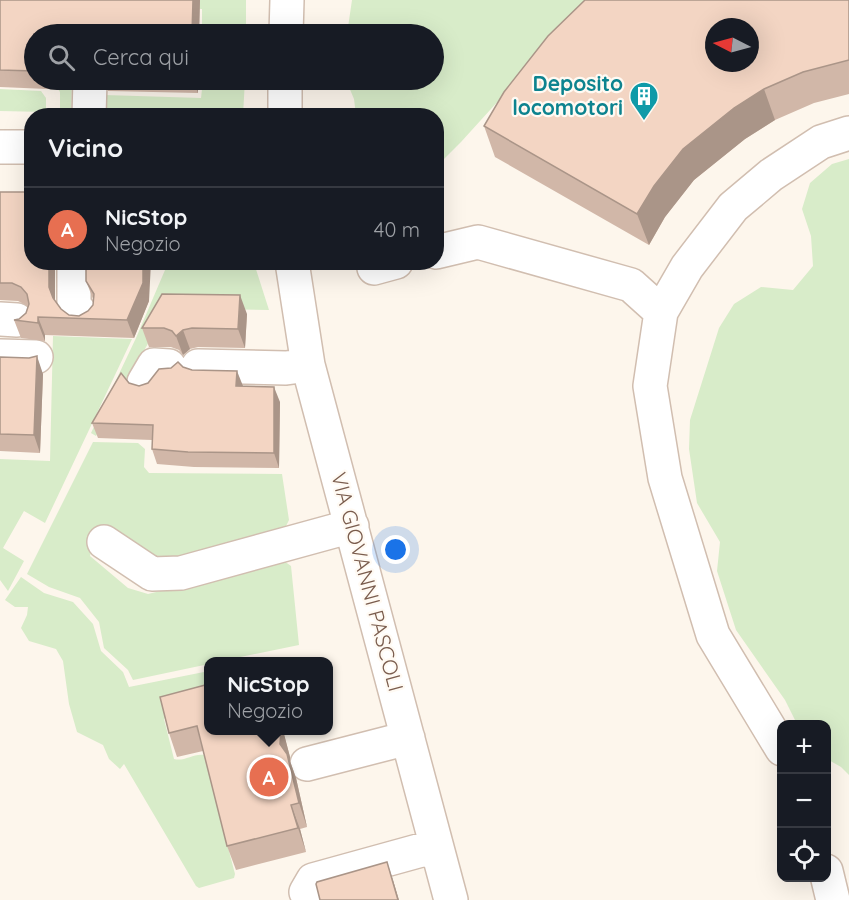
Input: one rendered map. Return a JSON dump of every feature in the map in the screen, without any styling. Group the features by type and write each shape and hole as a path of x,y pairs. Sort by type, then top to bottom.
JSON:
{"street":[{"path":"286,24 287,0"},
{"path":"89,108 90,90"},
{"path":"285,90 285,108"},
{"path":"777,741 713,634 665,478 650,386 661,312 687,267 733,207 771,175 821,142 849,133"},
{"path":"0,147 24,147"},
{"path":"444,250 478,242 631,285 661,312"},
{"path":"74,270 74,305 82,315"},
{"name":"VIA GIOVANNI PASCOLI","path":"293,270 308,365 451,900"},
{"path":"0,356 36,357"},
{"path":"170,371 286,368 308,365"},
{"path":"104,542 152,574 181,573 352,526"},
{"path":"307,764 408,738"},
{"path":"306,892 314,880 436,846"},
{"path":"829,882 833,900"}],"green space":[{"path":"114,0 246,0 246,24 202,24 202,9 114,6"},
{"path":"352,0 604,0 576,15 444,159 444,108 355,108 350,90 444,90 444,24 348,24"},
{"path":"0,89 41,91 46,98 46,108 24,108 24,112 0,111"},
{"path":"59,90 72,90 71,108 60,108"},
{"path":"202,90 244,90 243,108 105,108 105,95 201,98"},
{"path":"849,159 849,775 831,761 831,720 795,720 785,700 736,630 717,571 720,542 697,503 689,449 690,420 719,328 734,304 761,287 793,290 813,266 811,236 802,209 810,183 832,164"},
{"path":"165,270 256,270 269,310 168,308 96,436 91,433"},
{"path":"53,336 132,339 45,523 24,511 3,548 24,561 8,591 0,580 0,459 50,461"},
{"path":"93,442 138,443 145,449 144,467 149,473 282,474 289,520 284,530 163,561 94,542 90,556 128,588 148,594 284,561 291,566 299,645 240,657 204,657 204,665 133,680 128,670 104,648 99,622 80,598 49,587 27,574"},
{"path":"21,577 44,593 73,602 93,624 101,651 123,672 129,687 204,672 204,707 167,716 164,719 174,759 204,755 235,874 234,878 199,888 196,886 124,764 120,769 109,759 103,745 77,732 69,704 63,661 56,649 29,641 21,628 28,607 15,607 5,600"}],"building":[{"path":"0,0 193,0 192,24 24,24 24,71 0,70"},
{"name":"Deposito locomotori","path":"585,0 849,0 849,60 803,72 764,89 734,108 683,149 654,186 637,214 484,126 504,92 548,36"},
{"path":"0,192 24,192 24,270 49,270 49,287 53,298 69,315 79,316 93,305 94,294 86,281 86,270 143,270 143,283 127,320 38,317 38,323 14,320 26,313 29,304 27,294 21,287 12,283 0,283"},
{"path":"162,294 240,295 238,329 192,328 183,330 176,336 172,331 164,328 142,328"},
{"path":"37,356 34,435 0,434 0,357"},
{"path":"178,362 183,367 192,370 237,371 236,386 274,387 274,453 188,452 152,449 153,425 92,423 121,373 129,383 139,386 148,383 159,369 171,368"},
{"path":"204,685 204,735 281,735 280,744 287,754 299,803 291,805 298,828 227,846 197,726 169,733 160,697"},
{"path":"387,862 398,900 320,900 317,882"}],"place":[{"name":"Deposito locomotori","path":"644,122"},
{"name":"NicStop","path":"269,777"}]}
